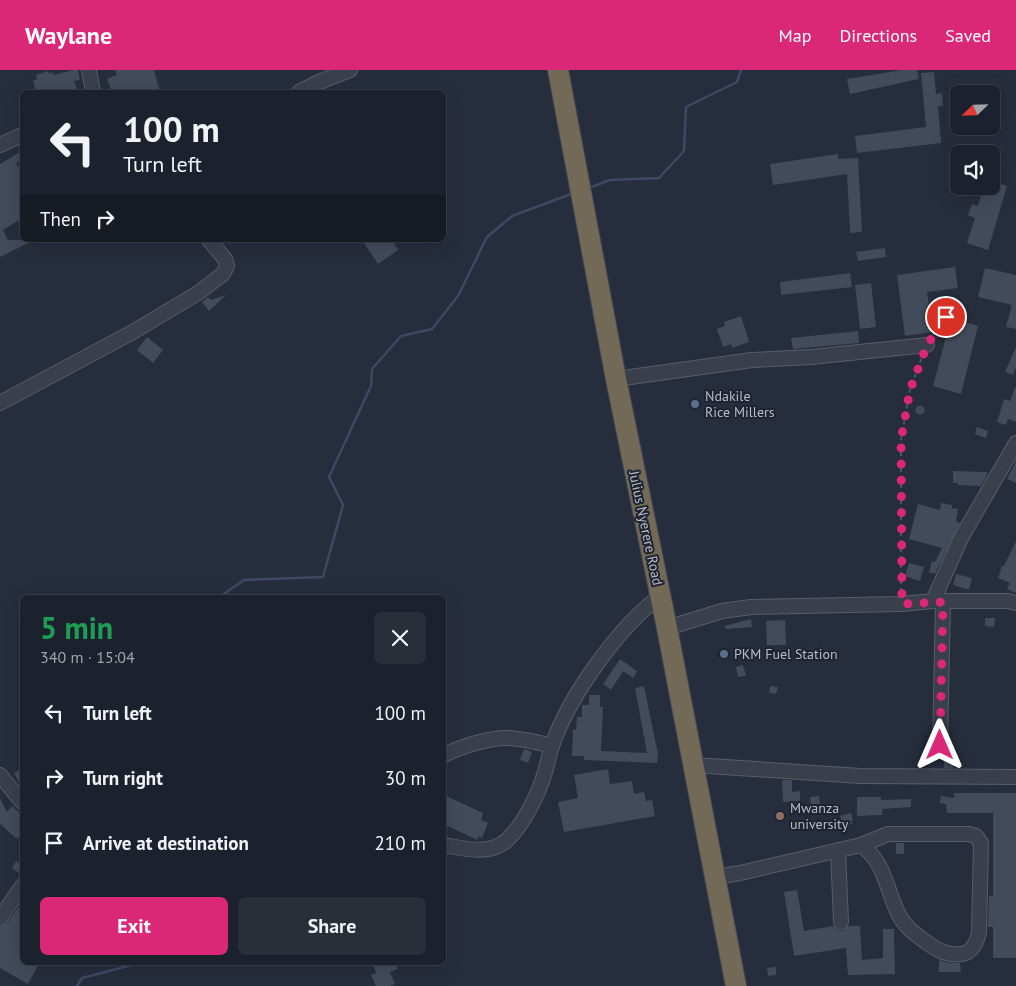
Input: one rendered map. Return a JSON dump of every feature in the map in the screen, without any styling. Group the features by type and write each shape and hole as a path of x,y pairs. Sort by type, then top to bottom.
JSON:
{"highway":[{"name":"Julius Nyerere Road","path":"558,70 616,379 667,628 736,986"}],"street":[{"path":"89,70 93,90"},
{"path":"303,90 350,70"},
{"path":"0,145 20,136"},
{"path":"0,403 139,328 198,293 223,274 227,266 225,259 211,242"},
{"path":"616,379 752,360 811,357 927,345"},
{"path":"940,745 938,602 961,538 1016,442"},
{"path":"446,845 480,851 496,847 506,841 516,830 538,794 552,746 565,717 585,681 626,627 642,610 660,596"},
{"path":"667,628 722,612 751,607 938,602 1016,603"},
{"path":"446,754 475,744 506,738 527,740 552,746"},
{"path":"694,765 860,776 1016,777"},
{"path":"0,775 20,800"},
{"path":"715,877 861,845 888,834 969,834 976,836 981,843 979,932 978,941 973,948 962,954 939,952 908,929 892,899 882,869 875,857 861,845"},
{"path":"838,850 841,922"},
{"path":"0,918 20,889"}],"path":[{"path":"902,604 901,440 910,390 927,345 946,317"}],"building":[{"path":"78,70 80,80 74,81 77,90 35,90 33,81 37,79 36,75 48,71 49,74 53,72 54,75"},
{"path":"115,70 154,70 159,89 111,90 107,79 117,75"},
{"path":"902,70 917,70 919,79 850,94 847,79"},
{"path":"934,72 936,94 942,93 943,106 938,106 941,143 857,153 855,136 926,127 921,73"},
{"path":"20,152 20,161 16,163 20,170 20,219 3,230 8,240 30,242 0,257 0,164"},
{"path":"838,154 838,159 858,158 862,232 850,233 847,174 773,185 770,164"},
{"path":"1000,184 1007,186 988,250 967,243 975,218 968,215 972,204 978,206 981,195 1000,195"},
{"path":"363,242 393,242 398,250 378,264"},
{"path":"885,248 886,257 858,261 856,252"},
{"path":"955,267 958,288 927,292 933,332 905,336 897,275"},
{"path":"985,268 1016,275 1016,329 1006,327 1012,305 978,297"},
{"path":"850,273 852,287 781,295 780,282"},
{"path":"871,283 876,327 860,329 855,285"},
{"path":"226,295 209,311 202,302 208,297 211,300"},
{"path":"741,316 749,342 732,348 731,344 723,347 717,329 725,326 724,322"},
{"path":"951,318 978,326 961,394 933,386"},
{"path":"858,331 859,343 793,349 791,338"},
{"path":"147,337 163,350 153,363 137,350"},
{"path":"1016,347 1016,368 1013,375 1005,372"},
{"path":"1015,387 1016,422 1008,419 1006,425 997,422 1004,399 1010,401"},
{"path":"920,406 924,410 920,414 916,410"},
{"path":"977,427 988,431 986,438 975,434"},
{"path":"1016,461 1016,483 1007,479"},
{"path":"953,471 987,472 987,475 981,486 958,485 958,483 953,483"},
{"path":"941,503 952,505 952,508 958,509 956,521 960,523 935,574 929,572 932,561 935,562 942,548 909,539 918,504 940,510"},
{"path":"1016,541 1016,593 1007,589 1010,583 998,578 1002,566 1004,566"},
{"path":"909,563 924,567 920,581 905,576"},
{"path":"956,574 972,578 969,590 953,585"},
{"path":"985,618 995,618 994,627 985,626"},
{"path":"751,619 752,627 726,629 725,626"},
{"path":"785,620 786,645 767,645 766,621"},
{"path":"620,659 637,671 633,678 623,671 611,690 603,684"},
{"path":"743,665 746,676 738,677 736,667"},
{"path":"644,686 658,754 657,763 584,760 584,756 572,756 573,729 576,730 577,717 582,717 582,705 589,705 589,695 600,695 600,707 603,707 601,751 647,753 635,688"},
{"path":"770,686 778,687 776,694 769,693"},
{"path":"524,749 532,752 528,763 520,760"},
{"path":"953,755 953,768 944,768 944,756"},
{"path":"608,769 610,784 632,781 634,794 644,792 646,801 652,800 655,816 564,832 558,802 578,798 574,775"},
{"path":"20,770 20,785 14,773"},
{"path":"782,780 792,780 792,792 800,791 800,801 783,802"},
{"path":"954,793 1016,793 1016,958 993,958 993,927 988,927 989,896 993,896 993,813 947,813 946,804 940,803 941,796 954,798"},
{"path":"446,796 483,813 481,820 488,823 482,838 479,836 477,840 446,825"},
{"path":"819,796 820,804 811,805 810,797"},
{"path":"857,797 881,797 881,800 911,799 911,807 882,809 882,815 857,816"},
{"path":"0,798 7,812 12,806 20,813 20,835 17,839 0,824"},
{"path":"851,813 852,824 843,826 840,816"},
{"path":"896,843 904,843 904,854 896,854"},
{"path":"16,861 20,864 20,874 12,868"},
{"path":"797,890 804,931 833,926 837,930 842,931 849,926 860,926 862,960 883,958 883,929 894,929 895,974 848,975 846,948 794,956 784,892"},
{"path":"18,908 20,910 20,965 38,965 28,984 0,968 0,927 7,923"},
{"path":"939,960 949,963 960,963 961,972 939,972"},
{"path":"373,965 396,965 398,969 390,972 395,984 390,986 376,986 371,975 376,973"},
{"path":"776,967 776,975 768,976 767,968"}],"waterway":[{"path":"589,188 610,180 659,178 684,151 686,107 737,82 741,70"},
{"path":"222,595 244,580 323,577 343,505 329,477 371,386 372,369 401,336 432,329 458,296 487,237 512,216 574,193"},
{"path":"77,986 82,978 132,965"}],"place":[{"name":"Ndakile Rice Millers","path":"695,404"},
{"name":"PKM Fuel Station","path":"724,654"},
{"name":"Mwanza university","path":"780,816"}],"route":[{"path":"940,745 943,602 902,604 901,440 910,390 927,345 946,317"}]}
